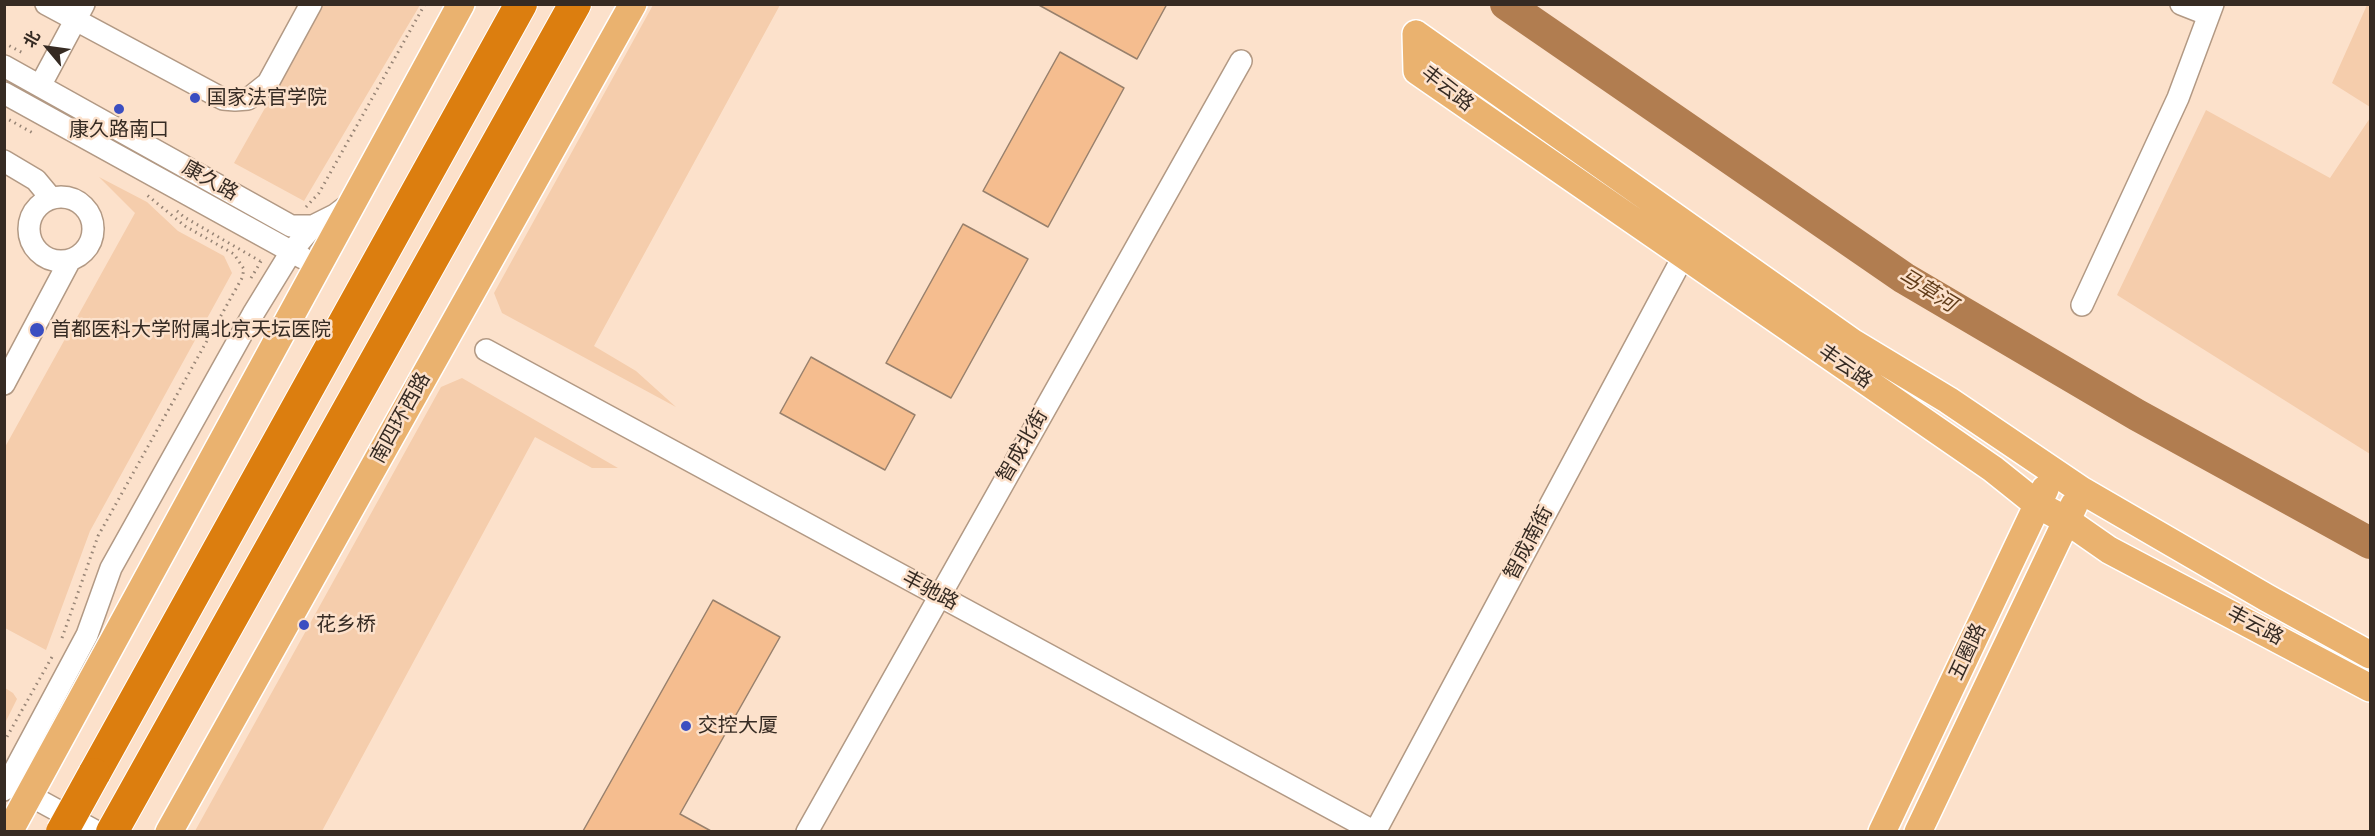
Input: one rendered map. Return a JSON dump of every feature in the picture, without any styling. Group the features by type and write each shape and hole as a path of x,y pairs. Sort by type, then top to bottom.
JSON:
{"highway":[{"path":"62,831 521,4"},
{"path":"112,831 575,4"}],"main road":[{"path":"9,831 17,793 318,266 461,4"},
{"name":"南四环西路","path":"168,831 633,4"},
{"name":"丰云路","path":"2370,655 2266,598 2081,490 1948,400 1852,342 1416,34 1417,71 1993,469 2038,505 2066,520 2109,550 2370,688"},
{"name":"五圈路","path":"1882,831 2053,472"},
{"name":"五圈路","path":"1918,831 2081,490"}],"street":[{"path":"46,4 80,13 223,99 235,100 248,99 268,83 311,4"},
{"path":"2082,305 2178,98 2211,10 2181,4"},
{"path":"40,86 80,13"},
{"name":"智成北街","path":"807,831 1241,61"},
{"name":"康久路","path":"4,66 291,226 313,226"},
{"name":"康久路","path":"4,93 318,266"},
{"path":"4,161 36,180 51,198"},
{"path":"62,196 81,203 92,219 94,230 87,249 70,260 48,259 32,243 29,221 41,203 51,198 62,196"},
{"path":"98,831 17,793 87,634 111,568 253,314 291,252 313,226 335,215 354,201"},
{"name":"智成南街","path":"1375,831 1684,255"},
{"path":"4,384 70,260"},
{"name":"丰驰路","path":"486,350 1375,831"}],"path":[{"path":"4,117 35,134"},
{"path":"62,639 98,536 242,278 244,269 234,254 184,226 146,194"},
{"path":"4,742 56,649"}],"shaded area":[{"path":"323,5 420,5 304,201 234,163"},
{"path":"653,5 780,5 594,346 636,371 676,407 502,313 494,293"},
{"path":"2367,5 2370,5 2370,107 2332,83"},
{"path":"2206,110 2330,178 2370,118 2370,454 2117,295"},
{"path":"99,177 147,202 178,231 224,256 232,273 90,531 46,650 5,628 5,447 135,213"},
{"path":"462,378 618,468 592,468 535,437 322,831 195,831 441,387"},
{"path":"5,688 17,699 5,723"}],"building":[{"path":"1037,4 1167,4 1137,59"},
{"path":"1060,52 1124,88 1048,227 983,191"},
{"path":"963,224 1028,259 951,398 886,363"},
{"path":"811,357 915,415 885,470 780,413"},
{"name":"交控大厦","path":"713,600 780,637 680,814 711,831 583,831"}],"waterway":[{"name":"马草河","path":"1506,4 1904,278 2137,415 2370,543"}],"place":[{"name":"国家法官学院","path":"195,98"},
{"name":"康久路南口","path":"119,109"},
{"name":"首都医科大学附属北京天坛医院","path":"37,330"},
{"name":"花乡桥","path":"304,625"},
{"name":"交控大厦","path":"686,726"}]}
